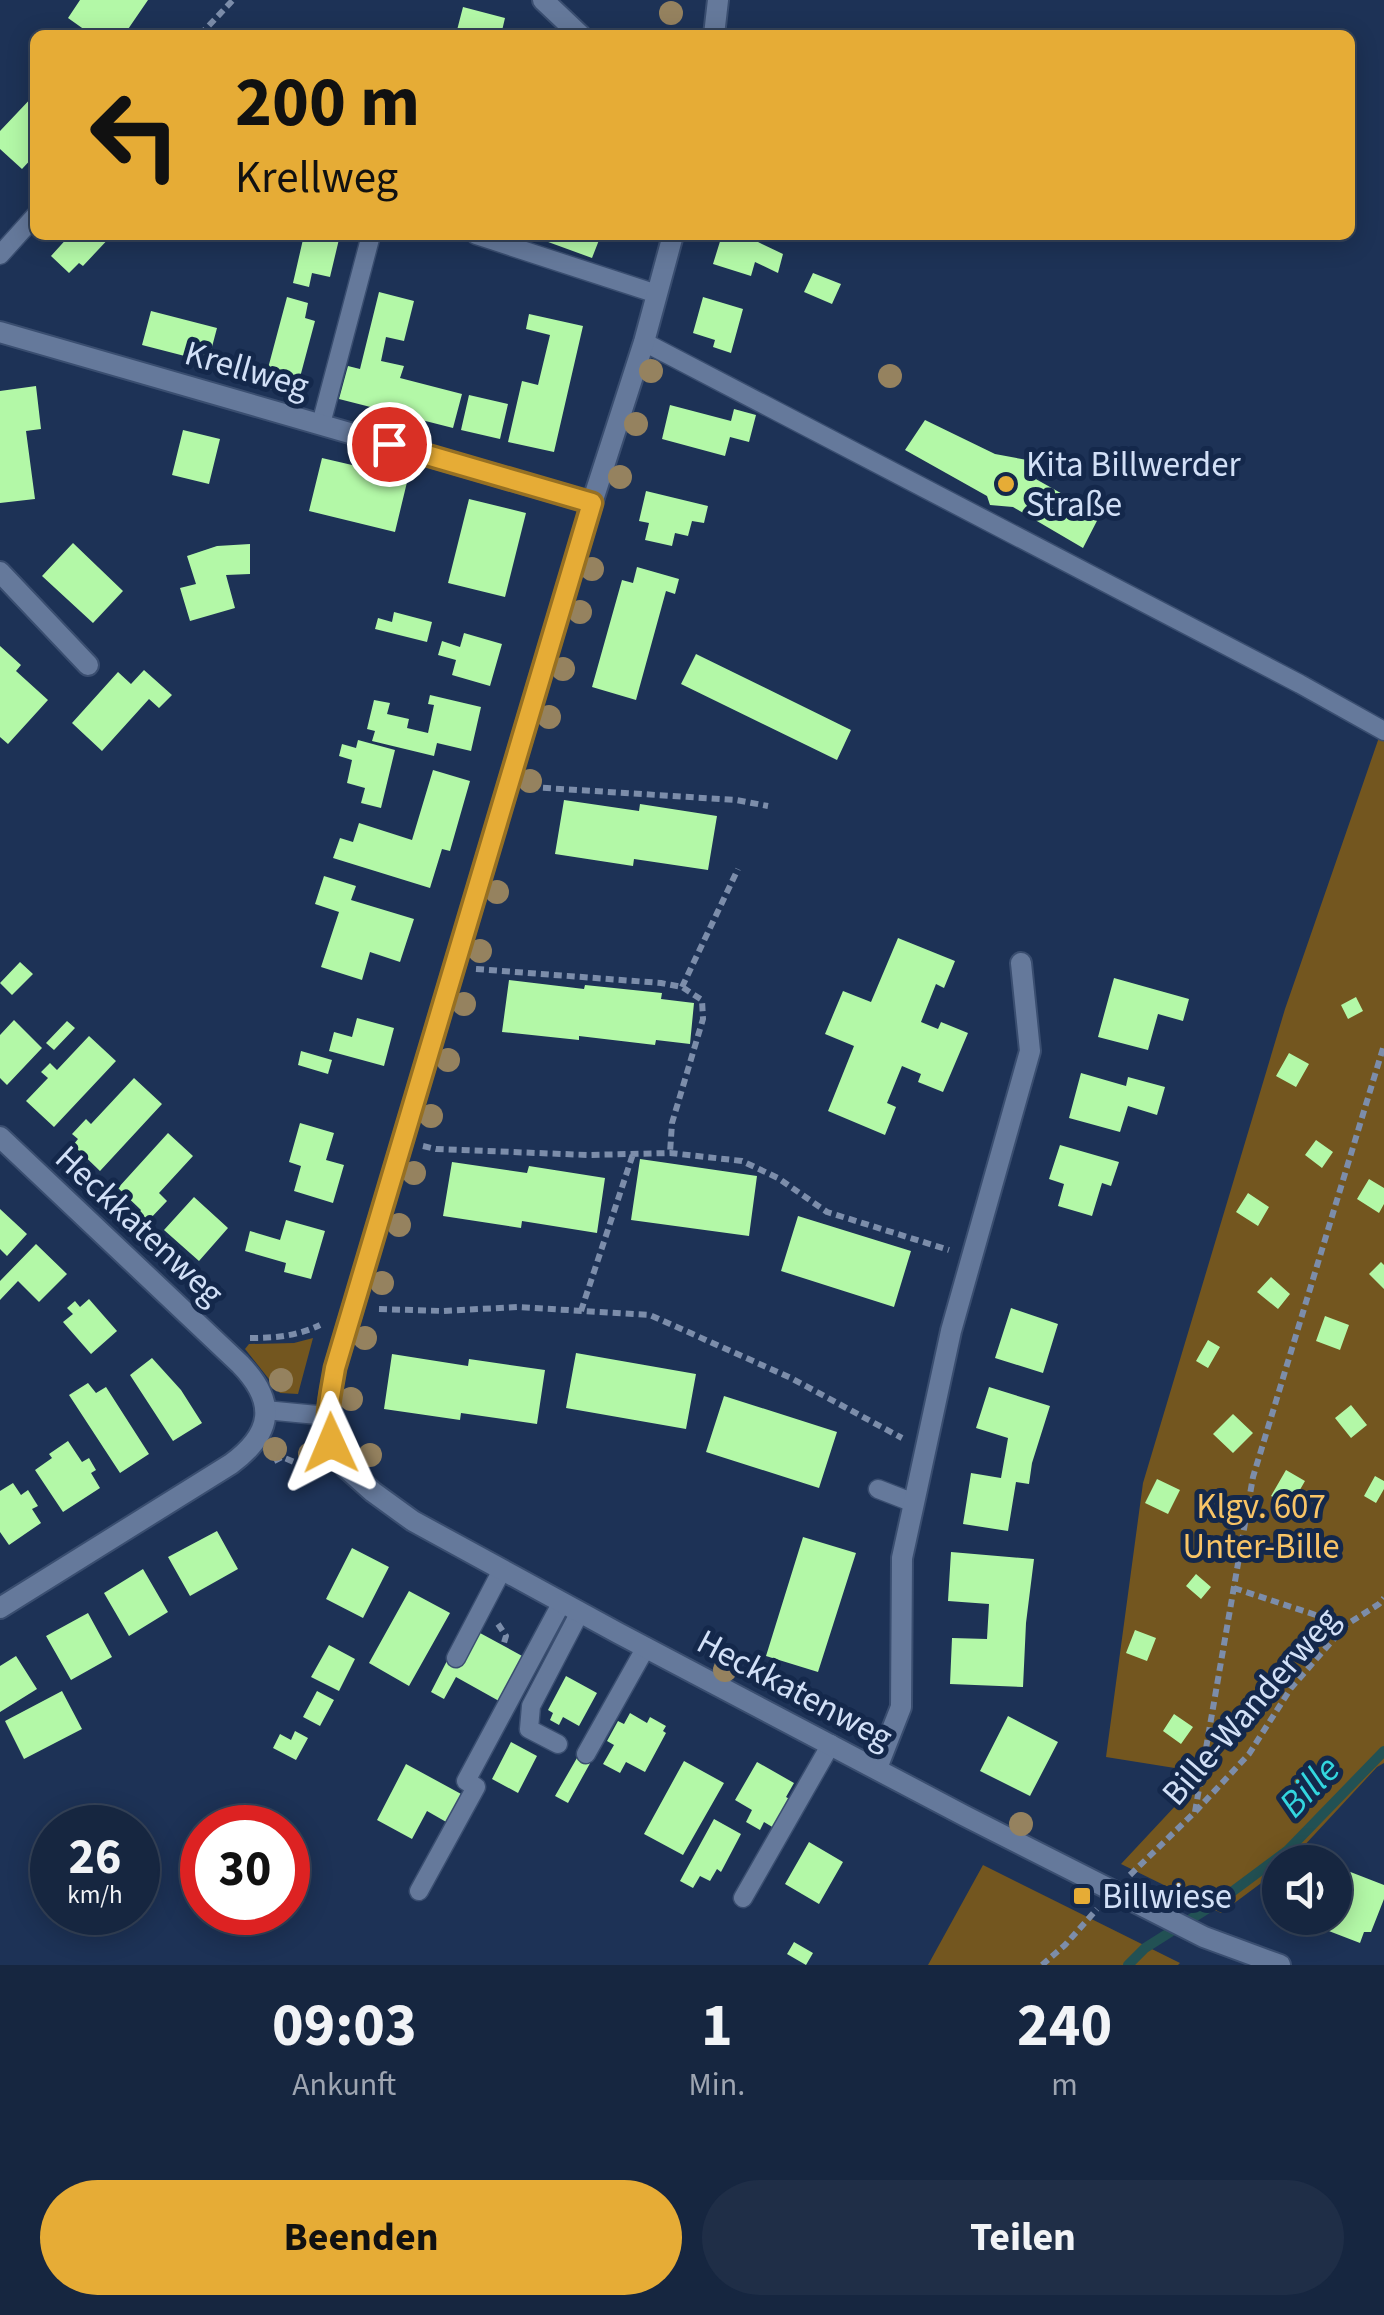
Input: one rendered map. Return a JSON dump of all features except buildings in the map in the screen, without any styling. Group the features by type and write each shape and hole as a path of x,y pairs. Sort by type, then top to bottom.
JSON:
{"street":[{"path":"543,0 575,30"},
{"path":"715,30 718,0"},
{"path":"346,1468 328,1432 335,1368 672,240"},
{"name":"Krellweg","path":"0,332 592,503"},
{"path":"0,572 88,665"},
{"path":"878,1768 901,1706 902,1558 951,1331 1030,1051 1021,963"},
{"name":"Heckkatenweg","path":"0,1137 246,1371 263,1395 265,1410"},
{"path":"0,1608 231,1464 256,1442 265,1410"},
{"name":"Heckkatenweg","path":"346,1468 413,1521 646,1648 1204,1937 1280,1965"}],"lane":[{"path":"0,255 30,222"},
{"path":"321,424 371,240"},
{"path":"491,240 658,294"},
{"path":"644,342 1384,731"},
{"path":"265,1410 328,1416"},
{"path":"878,1489 914,1502"},
{"path":"456,1658 502,1570"},
{"path":"558,1744 529,1729 531,1706 571,1607"},
{"path":"419,1891 476,1787 466,1781 571,1607"},
{"path":"586,1754 646,1648"},
{"path":"744,1898 831,1744"}],"path":[{"path":"205,30 232,0"},
{"path":"510,785 736,800 768,806"},
{"path":"682,987 738,869"},
{"path":"455,967 662,983 682,987 702,1000 703,1019 672,1123 670,1153"},
{"path":"1195,1812 1254,1477 1384,1044"},
{"path":"402,1142 436,1149 588,1156 670,1153 742,1161 778,1178 826,1212 972,1257"},
{"path":"581,1310 633,1154"},
{"path":"212,1338 276,1338 306,1332 353,1308 443,1311 517,1307 650,1315 791,1378 926,1450"},
{"path":"231,1464 263,1465 282,1458 306,1467 346,1468"},
{"path":"1234,1588 1346,1625"},
{"name":"Bille-Wanderweg","path":"1042,1965 1249,1754 1291,1688 1346,1625 1382,1603"}],"green space":[{"name":"Klgv. 607 Unter-Bille","path":"1384,723 1384,1763 1305,1845 1262,1845 1262,1882 1221,1913 1121,1864 1206,1773 1106,1757 1143,1483 1285,1009"},
{"path":"313,1338 298,1394 280,1393 245,1349 249,1344 294,1343"},
{"path":"983,1865 1180,1963 928,1965"}],"waterway":[{"name":"Bille","path":"1128,1965 1145,1948 1221,1900 1288,1850 1384,1751"}],"place":[{"name":"Kita Billwerder Straße","path":"1006,484"},
{"name":"Billwiese","path":"1082,1896"}],"route":[{"path":"331,1443 328,1416 335,1368 592,503 389,444"}]}
